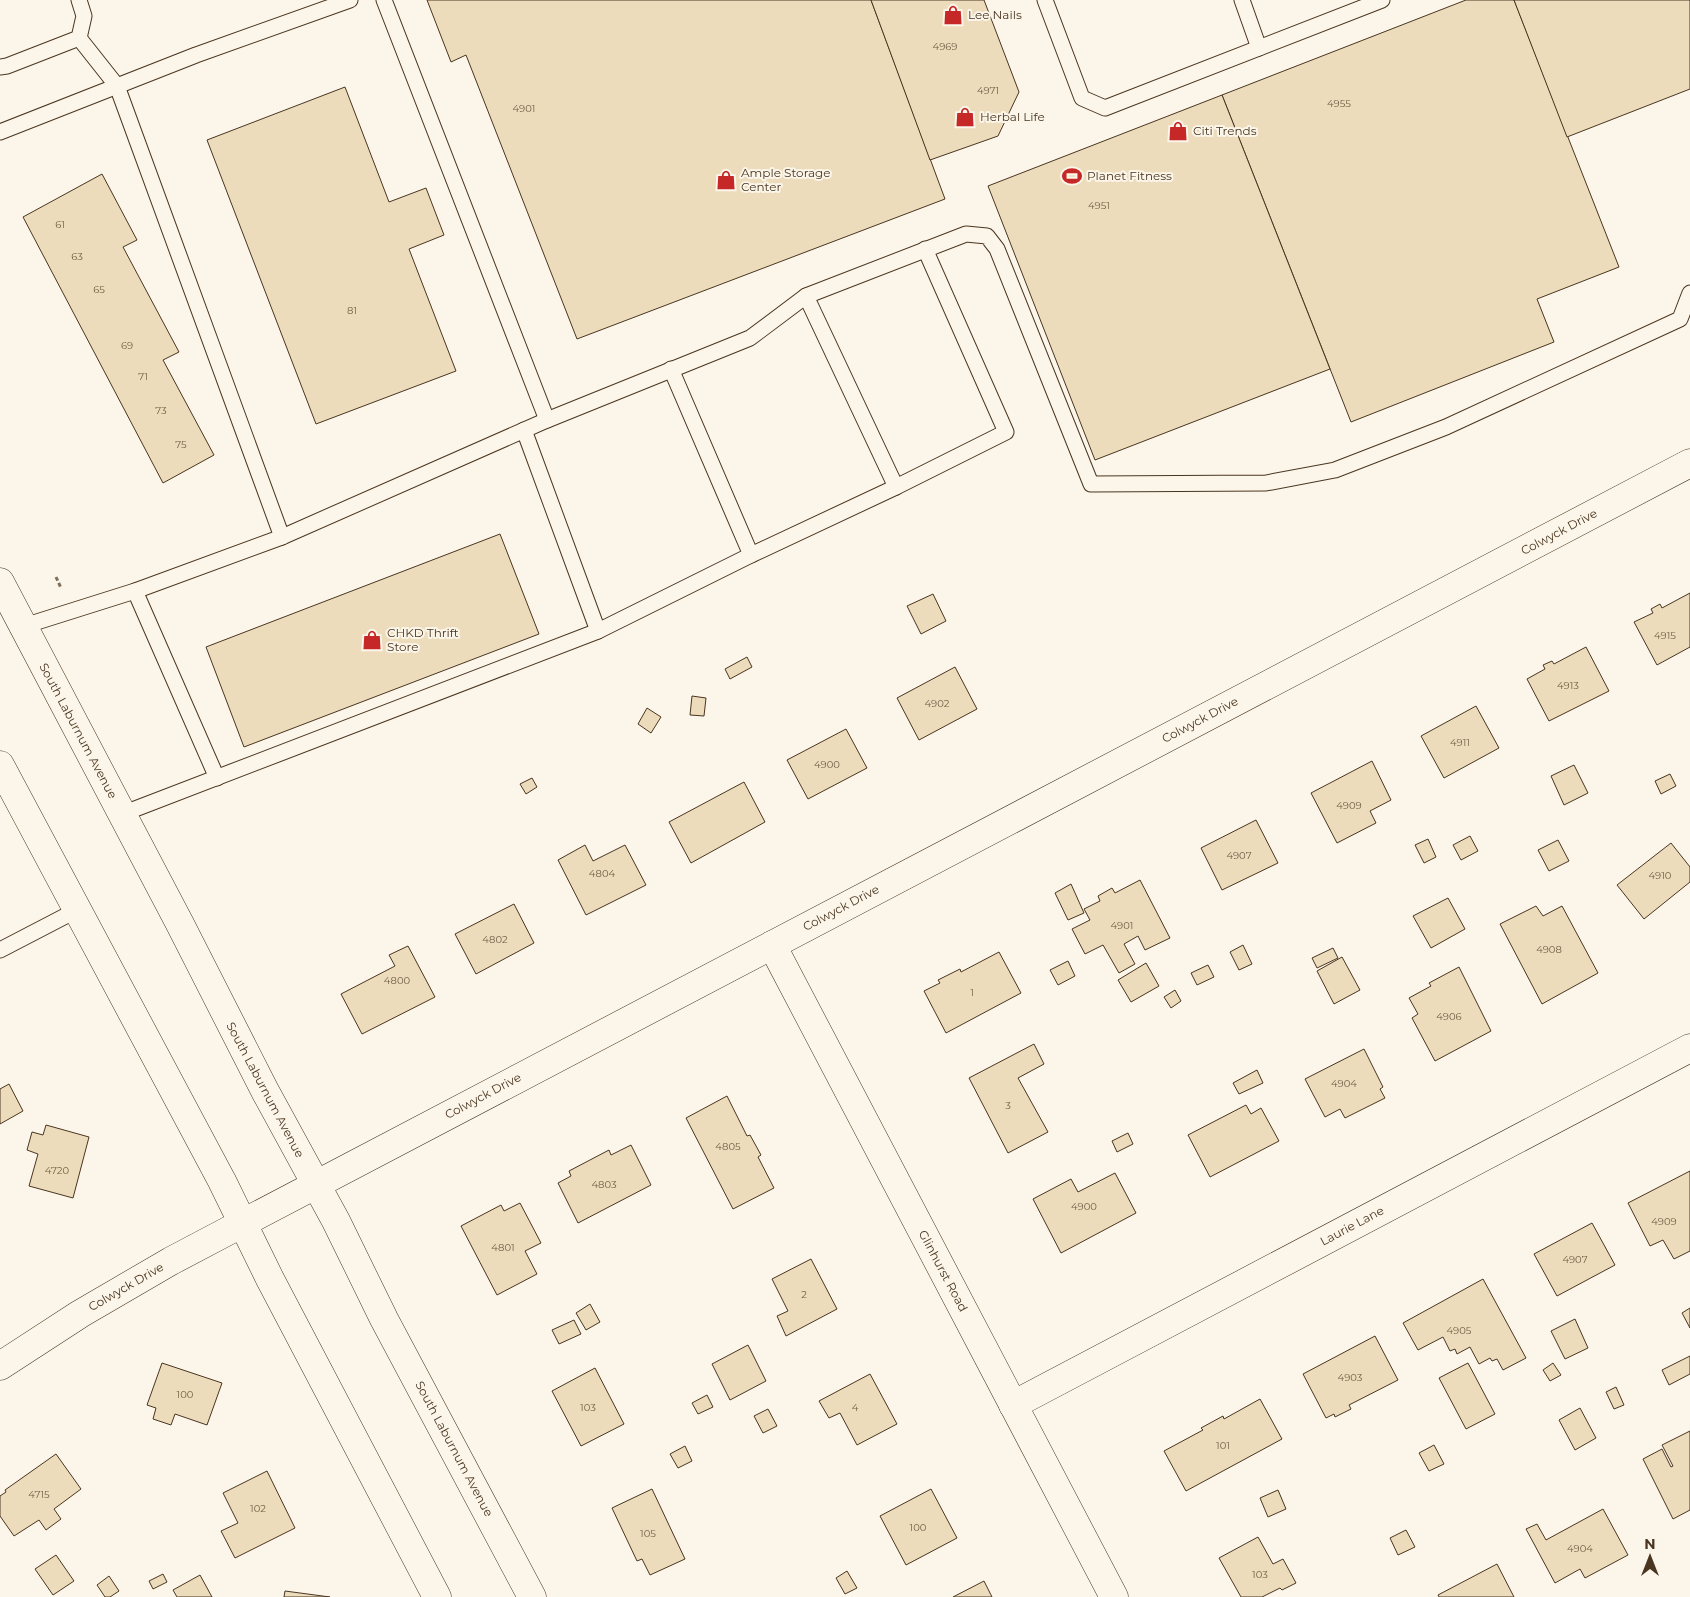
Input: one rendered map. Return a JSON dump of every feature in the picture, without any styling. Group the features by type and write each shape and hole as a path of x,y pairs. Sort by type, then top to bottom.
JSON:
{"street":[{"name":"Colwyck Drive","path":"0,1366 80,1314 171,1261 1690,463"},
{"name":"South Laburnum Avenue","path":"0,582 12,628 122,814 261,1084 532,1597"},
{"path":"0,765 243,1223 275,1288 437,1597"},
{"name":"Glinhurst Road","path":"772,945 1114,1597"},
{"name":"Laurie Lane","path":"1013,1405 1690,1048"}],"lane":[{"path":"79,0 84,16 79,38"},
{"path":"0,132 196,55 350,0"},
{"path":"384,0 547,420"},
{"path":"1045,0 1082,98 1105,108 1382,0"},
{"path":"1242,0 1259,48"},
{"path":"0,67 79,38"},
{"path":"79,38 118,86 282,536"},
{"path":"12,628 135,592 282,536 547,420 750,338 806,296 966,234 987,236 997,249 1092,484 1266,483 1335,470 1446,426 1680,319 1690,293"},
{"path":"122,814 598,631 1006,432 925,249"},
{"path":"806,296 896,486"},
{"path":"671,369 751,555"},
{"path":"524,430 598,631"},
{"path":"135,592 217,778"},
{"path":"0,950 77,910"}],"building":[{"name":"Ample Storage Center","path":"427,0 871,0 945,199 577,339 466,55 451,62"},
{"path":"871,0 984,0 1019,92 998,136 930,160"},
{"path":"1466,0 1514,0 1619,267 1537,299 1554,342 1351,422 1222,95"},
{"path":"1514,0 1690,0 1690,89 1567,137"},
{"path":"345,87 389,202 426,188 444,235 409,249 456,371 316,424 207,140"},
{"path":"1222,95 1330,369 1095,460 988,186"},
{"path":"102,174 137,240 123,247 179,352 163,360 214,455 163,483 23,217"},
{"name":"CHKD Thrift Store","path":"500,534 539,634 244,747 206,647"},
{"path":"1690,593 1690,647 1657,665 1634,622 1653,613 1651,609 1660,604 1662,608"},
{"path":"933,594 946,621 921,634 907,606"},
{"path":"1586,647 1609,691 1549,721 1527,679 1545,669 1543,665 1552,661 1554,664"},
{"path":"747,657 752,667 730,679 725,669"},
{"path":"955,667 977,709 919,740 897,698"},
{"path":"692,696 706,698 704,716 690,715"},
{"path":"1476,706 1499,748 1444,778 1421,736"},
{"path":"647,708 661,717 651,733 638,724"},
{"path":"846,729 867,768 808,799 787,760"},
{"path":"1372,761 1391,800 1370,811 1376,823 1337,843 1311,793"},
{"path":"1574,765 1588,793 1564,805 1551,776"},
{"path":"1670,774 1676,786 1661,794 1655,781"},
{"path":"532,778 537,787 526,794 520,784"},
{"path":"744,782 765,822 691,863 669,822"},
{"path":"1256,820 1278,863 1222,890 1201,848"},
{"path":"1470,836 1478,851 1461,860 1453,845"},
{"path":"1428,839 1436,857 1424,863 1415,845"},
{"path":"1558,840 1569,861 1549,871 1538,850"},
{"path":"1671,843 1690,867 1690,882 1644,919 1617,885"},
{"path":"585,845 593,861 625,845 646,885 586,915 558,860"},
{"path":"1140,880 1170,938 1145,950 1138,936 1124,944 1135,964 1119,973 1103,945 1085,954 1072,929 1090,920 1084,909 1100,901 1098,896 1112,888 1115,893"},
{"path":"1071,884 1084,913 1068,920 1055,893"},
{"path":"1448,898 1465,929 1431,948 1413,916"},
{"path":"514,904 534,943 476,974 455,934"},
{"path":"1536,906 1543,916 1562,906 1598,973 1542,1004 1500,924"},
{"path":"1243,945 1252,964 1239,970 1230,952"},
{"path":"408,946 435,997 362,1034 341,994 395,966 389,955"},
{"path":"1333,948 1338,958 1317,968 1312,958"},
{"path":"999,952 1021,993 946,1033 924,991 940,983 938,980 960,969 961,972"},
{"path":"1342,957 1360,990 1334,1004 1317,971"},
{"path":"1068,961 1075,976 1058,985 1050,970"},
{"path":"1146,963 1159,986 1131,1002 1118,980"},
{"path":"1208,965 1214,977 1197,985 1191,973"},
{"path":"1459,967 1491,1031 1435,1061 1412,1018 1418,1014 1409,998 1431,986 1429,983"},
{"path":"1175,990 1181,1001 1171,1008 1164,997"},
{"path":"1034,1044 1044,1064 1018,1078 1048,1132 1008,1153 969,1078"},
{"path":"1364,1049 1383,1087 1380,1089 1385,1098 1345,1118 1340,1109 1325,1117 1305,1079"},
{"path":"1257,1070 1263,1083 1239,1094 1233,1083"},
{"path":"9,1084 23,1111 0,1124 0,1089"},
{"path":"727,1096 747,1136 750,1135 761,1155 758,1157 774,1188 733,1209 686,1118"},
{"path":"1246,1105 1251,1114 1261,1108 1279,1141 1210,1177 1188,1135"},
{"path":"46,1125 89,1137 73,1198 29,1186 38,1154 27,1150 32,1132 43,1135"},
{"path":"1128,1133 1133,1144 1117,1152 1112,1141"},
{"path":"631,1145 651,1185 578,1223 558,1183 571,1176 569,1171 609,1150 611,1155"},
{"path":"1690,1171 1690,1251 1674,1259 1663,1240 1650,1246 1628,1203"},
{"path":"1115,1173 1136,1213 1061,1253 1033,1199 1071,1179 1078,1192"},
{"path":"520,1203 541,1243 525,1251 537,1274 497,1295 461,1226 501,1205 504,1211"},
{"path":"1592,1223 1615,1265 1557,1296 1534,1254"},
{"path":"811,1259 837,1309 786,1336 777,1316 788,1311 772,1279"},
{"path":"1483,1279 1526,1358 1503,1370 1497,1359 1492,1361 1490,1358 1479,1364 1470,1347 1457,1354 1455,1349 1450,1351 1443,1337 1418,1350 1403,1323"},
{"path":"590,1304 600,1322 586,1330 576,1313"},
{"path":"1690,1308 1690,1328 1682,1313"},
{"path":"1575,1319 1588,1348 1565,1359 1551,1331"},
{"path":"574,1320 581,1334 559,1344 552,1330"},
{"path":"1375,1336 1398,1380 1349,1405 1351,1409 1335,1417 1334,1414 1326,1418 1303,1374"},
{"path":"748,1345 766,1381 730,1400 712,1364"},
{"path":"1690,1356 1690,1374 1669,1385 1662,1370"},
{"path":"162,1363 222,1383 207,1425 175,1414 171,1425 153,1419 156,1408 147,1405"},
{"path":"1468,1363 1495,1414 1466,1429 1439,1378"},
{"path":"1553,1363 1561,1375 1550,1381 1543,1370"},
{"path":"595,1368 624,1424 581,1446 552,1391"},
{"path":"870,1374 897,1424 857,1445 840,1413 829,1418 819,1401"},
{"path":"1616,1387 1624,1405 1614,1409 1606,1392"},
{"path":"707,1395 713,1407 698,1414 692,1403"},
{"path":"1260,1399 1282,1439 1186,1491 1164,1451 1203,1430 1201,1428 1223,1416 1224,1419"},
{"path":"1580,1408 1596,1438 1575,1450 1559,1420"},
{"path":"768,1409 777,1426 763,1433 754,1416"},
{"path":"1690,1431 1690,1510 1673,1519 1643,1459 1662,1449 1671,1467 1673,1466 1662,1445"},
{"path":"1434,1445 1444,1464 1429,1471 1419,1453"},
{"path":"685,1446 692,1461 678,1468 670,1454"},
{"path":"56,1454 81,1489 54,1509 61,1519 46,1530 39,1520 14,1536 0,1516 0,1496 6,1492 5,1490"},
{"path":"267,1471 295,1528 235,1558 221,1531 238,1523 223,1493"},
{"path":"652,1489 685,1559 650,1575 642,1559 637,1561 612,1508"},
{"path":"931,1489 957,1538 906,1565 880,1516"},
{"path":"1278,1490 1286,1509 1268,1517 1260,1498"},
{"path":"1603,1509 1628,1555 1585,1578 1580,1569 1555,1583 1526,1529 1537,1524 1546,1540"},
{"path":"1406,1530 1415,1547 1398,1555 1390,1538"},
{"path":"1258,1537 1273,1564 1283,1559 1296,1583 1262,1597 1241,1597 1219,1558"},
{"path":"56,1555 74,1581 53,1595 35,1569"},
{"path":"1497,1564 1514,1597 1439,1597 1438,1595"},
{"path":"847,1571 857,1588 845,1594 836,1578"},
{"path":"163,1574 167,1582 153,1589 149,1581"},
{"path":"200,1575 212,1597 177,1597 173,1590"},
{"path":"109,1576 119,1591 110,1597 105,1597 97,1585"},
{"path":"984,1581 992,1597 953,1597"},
{"path":"285,1591 330,1597 284,1597"}],"place":[{"name":"Lee Nails","path":"953,15"},
{"name":"Herbal Life","path":"965,117"},
{"name":"Citi Trends","path":"1178,131"},
{"name":"Planet Fitness","path":"1072,176"},
{"name":"Ample Storage Center","path":"726,180"},
{"name":"CHKD Thrift Store","path":"372,640"}]}
